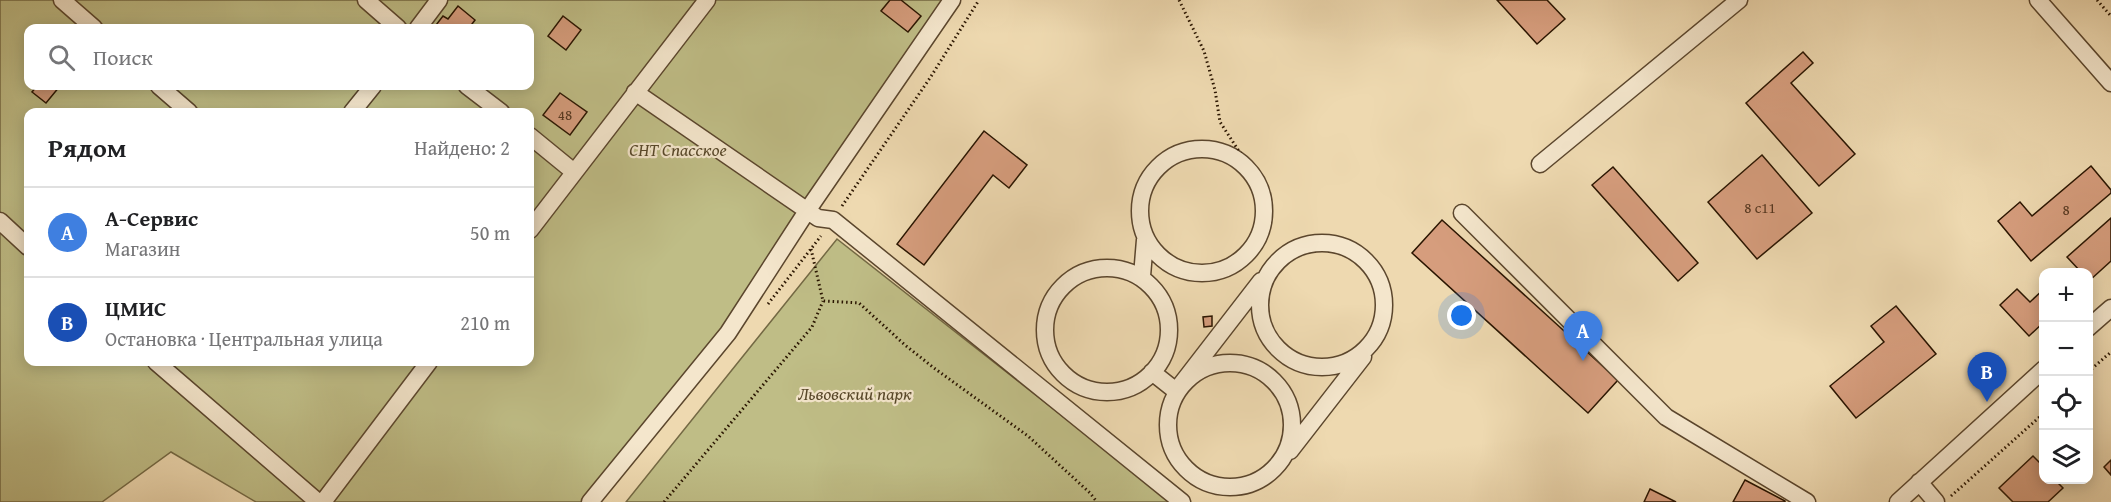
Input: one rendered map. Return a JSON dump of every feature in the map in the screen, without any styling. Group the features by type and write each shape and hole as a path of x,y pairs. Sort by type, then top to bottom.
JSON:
{"street":[{"path":"62,0 89,24"},
{"path":"366,0 393,24"},
{"path":"421,24 439,0"},
{"path":"534,225 707,0"},
{"path":"590,502 728,333 807,211 952,0"},
{"path":"1540,164 1739,0"},
{"path":"2038,0 2111,83"},
{"path":"164,90 184,108"},
{"path":"355,108 370,90"},
{"path":"472,90 496,108"},
{"path":"635,92 807,211 818,218 833,220 1182,502"},
{"path":"534,139 574,172"},
{"path":"1142,276 1145,240 1139,208 1148,176 1173,154 1205,147 1237,157 1259,182 1266,214 1256,246 1232,268 1199,275 1189,272 1168,265 1145,240"},
{"path":"1462,213 1666,417 1807,502"},
{"path":"0,221 24,243"},
{"path":"1325,241 1357,251 1379,276 1386,309 1376,340 1284,460 1259,482 1227,489 1195,479 1173,454 1166,422 1176,391 1268,271 1293,248 1325,241"},
{"path":"1110,266 1142,276 1164,301 1171,333 1161,365 1136,387 1104,394 1073,384 1050,359 1043,327 1053,295 1078,273 1110,266"},
{"path":"1268,271 1259,302 1263,324 1266,334 1288,359 1319,369 1341,365 1352,362 1376,340"},
{"path":"2093,324 2111,308"},
{"path":"1176,391 1200,368 1233,361 1264,371 1287,396 1294,428 1284,460"},
{"path":"161,366 318,502"},
{"path":"323,502 426,366"},
{"path":"1152,372 1176,391"},
{"path":"1898,502 2039,373"},
{"path":"1919,482 1936,502"}],"path":[{"path":"833,220 930,78 979,0"},
{"path":"1179,0 1204,51 1215,90 1220,122 1259,182"},
{"path":"2097,0 2111,16"},
{"path":"664,502 812,327 823,301 811,249"},
{"path":"823,301 859,303 934,368 1028,436 1097,502"},
{"path":"2093,368 2111,352"},
{"path":"1945,502 2039,417"}],"green space":[{"name":"СНТ Спасское","path":"0,0 946,0 837,178 598,502 256,502 171,452 102,502 0,502"},
{"name":"Львовский парк","path":"837,239 1172,502 626,502"}],"building":[{"path":"890,0 901,0 921,16 908,32 881,11"},
{"path":"1497,0 1547,0 1565,19 1537,44"},
{"path":"458,6 475,20 472,24 437,24 443,16 448,19"},
{"path":"563,16 581,30 566,50 548,36"},
{"path":"1803,52 1813,63 1791,83 1855,154 1819,186 1746,103"},
{"path":"34,90 57,90 46,103 32,92"},
{"path":"560,93 587,112 570,135 543,115"},
{"path":"984,131 1027,165 1009,188 993,175 924,265 897,244"},
{"path":"1762,155 1812,213 1757,259 1708,202"},
{"path":"2091,166 2111,193 2031,261 1998,221 2020,202 2032,216"},
{"path":"1613,167 1698,263 1678,281 1592,185"},
{"path":"2111,218 2111,261 2093,277 2093,268 2077,268 2067,257"},
{"path":"1442,220 1618,380 1588,413 1412,253"},
{"path":"2017,289 2030,302 2039,294 2039,327 2029,336 2000,305"},
{"path":"1896,306 1936,354 1856,418 1830,386 1884,342 1871,326"},
{"path":"1212,316 1212,326 1204,327 1203,317"},
{"path":"2033,456 2039,462 2039,484 2059,484 2063,488 2048,502 2013,502 1999,488"},
{"path":"2111,460 2111,475 2104,467"},
{"path":"1745,480 1785,501 1785,502 1733,502"},
{"path":"1650,489 1676,502 1644,502"}],"place":[{"name":"A-Сервис","path":"1583,361"},
{"name":"ЦМИС","path":"1987,402"}]}
